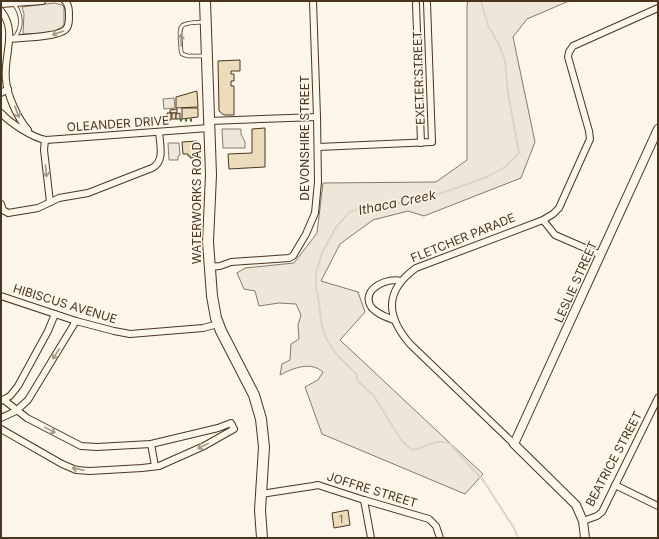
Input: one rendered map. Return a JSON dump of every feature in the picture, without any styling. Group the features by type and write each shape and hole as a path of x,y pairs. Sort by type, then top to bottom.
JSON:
{"main road":[{"name":"WATERWORKS ROAD","path":"205,1 211,183 208,238 213,303 218,324 249,386 259,410 264,447 260,519 262,538"}],"street":[{"path":"1,4 42,1"},
{"path":"12,38 53,35 64,31 68,26 69,19 68,5 65,1"},
{"name":"DEVONSHIRE STREET","path":"210,267 220,266 231,262 289,258 293,256 306,234 315,213 318,182 318,117 313,1"},
{"path":"409,1 416,4"},
{"name":"EXETER STREET","path":"318,147 421,143 432,142 427,2 416,4 421,143"},
{"name":"FLETCHER PARADE","path":"585,538 583,521 576,505 400,333 394,320 392,310 393,301 395,292 402,281 416,268 543,220 559,208 590,139 568,57 569,52 572,46 655,8 658,2"},
{"path":"1,11 8,23 12,38 5,86 1,93"},
{"path":"5,86 20,120 30,133"},
{"path":"1,114 15,125 44,140 48,197 50,202"},
{"name":"OLEANDER DRIVE","path":"44,140 159,132 209,125 318,117"},
{"name":"LESLIE STREET","path":"514,444 658,129"},
{"path":"1,204 3,210 9,213 38,208 59,198 97,190 156,166 161,158 159,132"},
{"path":"543,220 555,235 601,255"},
{"path":"394,320 385,317 375,310 369,303 369,298 371,292 382,283 390,280 402,281"},
{"name":"HIBISCUS AVENUE","path":"1,296 76,321 130,334 199,328 218,324"},
{"path":"1,429 62,464 76,470 90,471 155,466 169,462 215,440 234,429 230,423 224,427 206,432 152,444 96,447 81,446 33,421 2,400 10,396 18,386 48,331 55,314"},
{"path":"1,418 16,410 31,396 76,321"},
{"name":"BEATRICE STREET","path":"583,521 597,516 602,512 658,398"},
{"path":"206,432 211,433 215,440"},
{"path":"152,444 155,466"},
{"name":"JOFFRE STREET","path":"261,494 318,485 429,519 436,526 440,538"},
{"path":"615,485 658,506"},
{"path":"364,500 371,538"}],"lane":[{"path":"12,38 19,32 21,21 19,12 14,3"},
{"path":"206,22 184,24 180,29 182,54 188,56 207,56"}],"shaded area":[{"path":"468,1 569,1 527,19 513,37 535,142 521,178 424,216 408,211 373,220 340,244 321,281 358,292 365,312 340,340 483,474 465,494 322,434 305,387 318,380 323,372 308,366 296,368 280,375 282,364 290,360 291,344 299,339 298,325 301,315 296,304 279,303 259,306 255,291 244,289 237,273 245,268 294,263 317,233 323,183 436,182 467,160"},
{"path":"54,3 64,7 64,25 50,32 23,34 24,14 22,7"},
{"path":"174,98 175,108 164,109 163,99"},
{"path":"222,129 241,129 241,134 245,142 245,148 223,148"},
{"path":"168,143 179,143 180,155 178,156 178,160 169,160"}],"building":[{"path":"240,60 240,71 231,71 231,74 234,74 234,81 231,81 231,86 234,86 234,115 224,115 219,111 218,61"},
{"path":"197,91 198,107 176,108 176,97"},
{"path":"182,108 198,108 198,117 182,119"},
{"path":"177,109 177,113 170,113 170,110"},
{"path":"167,113 171,113 171,120 168,120"},
{"path":"172,113 176,113 176,119 172,119"},
{"path":"180,113 180,119 176,119 176,114"},
{"path":"265,128 265,167 229,169 228,154 252,153 252,129"},
{"path":"197,141 197,144 199,144 199,157 190,158 191,156 188,156 188,154 183,154 182,142"},
{"path":"348,510 350,525 334,528 332,513"}],"waterway":[{"name":"Ithaca Creek","path":"481,1 488,25 500,47 505,61 508,93 519,153 505,167 487,177 448,191 409,202 365,207 350,212 336,227 322,253 316,273 316,288 322,327 327,340 337,355 357,375 357,380 370,393 372,393 402,441 412,450 436,442 445,442 450,444 483,480 514,528 518,538"}],"hedge":[{"path":"180,120 193,120"}]}
